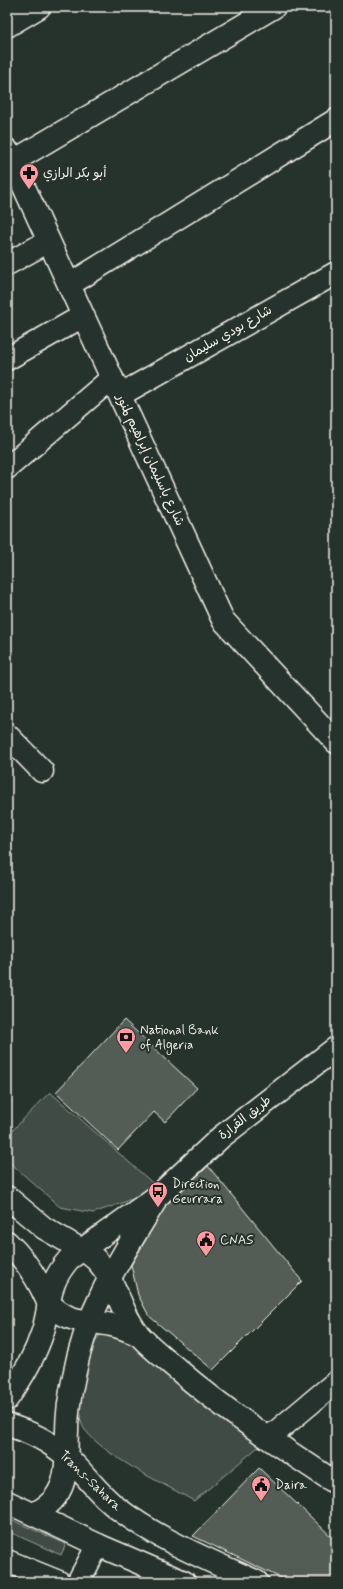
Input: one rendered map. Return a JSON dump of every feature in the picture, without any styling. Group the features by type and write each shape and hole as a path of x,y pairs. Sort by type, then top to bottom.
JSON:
{"street":[{"path":"7,26 39,7"},
{"path":"10,156 274,7"},
{"path":"69,285 336,120"},
{"name":"شارع باسليمان إبراهيم لمنور","path":"10,156 223,620 336,742"},
{"path":"7,264 49,241"},
{"name":"شارع بودي سليمان","path":"7,468 116,387 336,273"},
{"path":"7,359 83,316"},
{"path":"7,735 42,771"},
{"name":"طريق القرارة","path":"159,1195 221,1137 336,1048"},
{"path":"7,1399 22,1379 34,1354 43,1329 52,1286 59,1271 69,1259 159,1195"},
{"path":"33,1514 44,1509 60,1492 64,1481 68,1422 74,1374 90,1322 109,1276 159,1195"},
{"path":"7,1197 44,1228 98,1260 109,1276 122,1306 139,1335 209,1397 336,1483"},
{"path":"7,1242 27,1264 39,1282 48,1302 55,1309 71,1320 116,1326 139,1335"},
{"path":"270,1437 336,1382"},
{"name":"Trans-Sahara","path":"7,1425 29,1432 66,1456 90,1484 115,1507 143,1527 173,1543 257,1582"},
{"path":"7,1502 98,1545 184,1582"},
{"path":"78,1582 98,1545"},
{"path":"7,1561 59,1582"}],"shaded area":[{"path":"50,1092 157,1187 122,1203 93,1213 60,1207 7,1160 7,1136"},
{"path":"117,1310 270,1437 194,1501 121,1460 95,1440 82,1425 79,1409 81,1374 94,1345"},
{"path":"7,1518 66,1544 61,1555 7,1531"}],"building":[{"name":"National Bank of Algeria","path":"124,1020 197,1088 165,1122 154,1112 118,1150 56,1092"},
{"name":"CNAS","path":"208,1166 302,1281 213,1370 149,1316 138,1295 131,1265 166,1205"},
{"name":"Daira","path":"259,1468 336,1541 336,1582 289,1582 193,1536"}],"place":[{"name":"أبو بكر الرازي","path":"29,190"},
{"name":"National Bank of Algeria","path":"126,1054"},
{"name":"Direction Geurrara","path":"158,1208"},
{"name":"CNAS","path":"206,1257"},
{"name":"Daira","path":"261,1502"}]}
